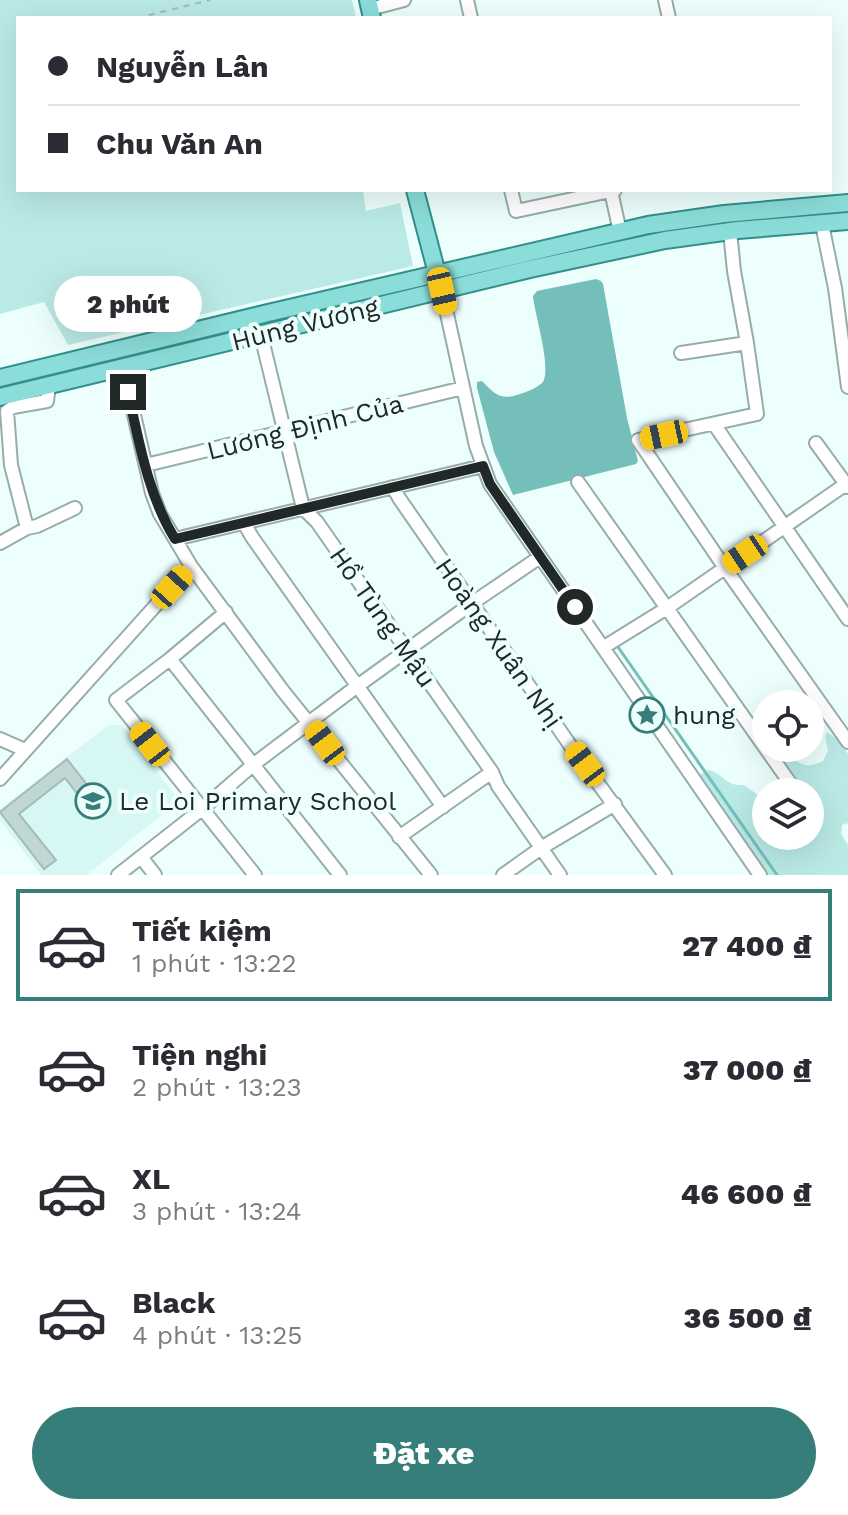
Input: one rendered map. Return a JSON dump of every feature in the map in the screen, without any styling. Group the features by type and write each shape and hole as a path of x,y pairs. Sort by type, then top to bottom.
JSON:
{"main road":[{"path":"416,192 442,291"},
{"name":"Hùng Vương","path":"0,378 672,221 848,203"},
{"name":"Hùng Vương","path":"0,397 665,240 848,221"}],"street":[{"path":"370,9 404,0"},
{"path":"511,192 516,211 604,192"},
{"path":"613,192 620,232"},
{"path":"822,224 844,329 848,387"},
{"path":"730,231 757,414 638,440 848,742"},
{"path":"442,291 476,446 490,484 760,875"},
{"name":"Hồ Tùng Mậu","path":"261,335 303,508 317,522 407,650 560,875"},
{"path":"681,353 747,343"},
{"path":"123,367 156,503 191,566 283,691 431,875"},
{"path":"27,528 11,465 7,411 13,407 47,401 49,385"},
{"name":"Lương Định Của","path":"146,465 463,388"},
{"path":"714,424 848,619"},
{"path":"604,647 847,486 816,443"},
{"path":"175,539 483,466"},
{"path":"578,482 787,778"},
{"name":"Hoàng Xuân Nhị","path":"393,487 471,604 665,875"},
{"path":"0,543 75,508"},
{"path":"244,523 443,807"},
{"path":"118,875 254,764 356,687 540,557"},
{"path":"0,779 191,566"},
{"path":"226,612 116,700 255,875"},
{"path":"170,659 340,875"},
{"path":"0,739 25,750"},
{"path":"399,837 492,772"},
{"path":"503,875 541,848 615,804"},
{"path":"141,857 155,875"}],"path":[{"path":"145,16 210,0"}],"shaded area":[{"path":"0,0 352,0 356,16 16,16 16,192 363,192 366,211 400,203 413,266 68,345 44,302 0,314"},
{"path":"596,279 603,284 627,418 638,461 513,495 494,452 477,382 482,381 494,393 507,397 542,383 545,376 544,354 533,296 537,291"},
{"name":"Le Loi Primary School","path":"109,725 122,725 176,797 174,805 87,875 41,875 0,820 0,809"},
{"path":"827,732 837,739 848,754 848,823 842,825 841,834 848,845 848,875 768,875 699,775 708,770 732,784 744,785 752,791 752,850 824,850 824,778 793,778 781,762 809,765 824,762 828,751"}],"building":[{"path":"67,759 105,808 95,817 65,778 19,814 56,860 44,869 0,812"}],"waterway":[{"path":"618,647 777,875"}],"place":[{"name":"hung","path":"647,715"},
{"name":"Le Loi Primary School","path":"93,801"}],"route":[{"path":"128,392 152,493 175,539 483,466 490,484 575,607"}]}
